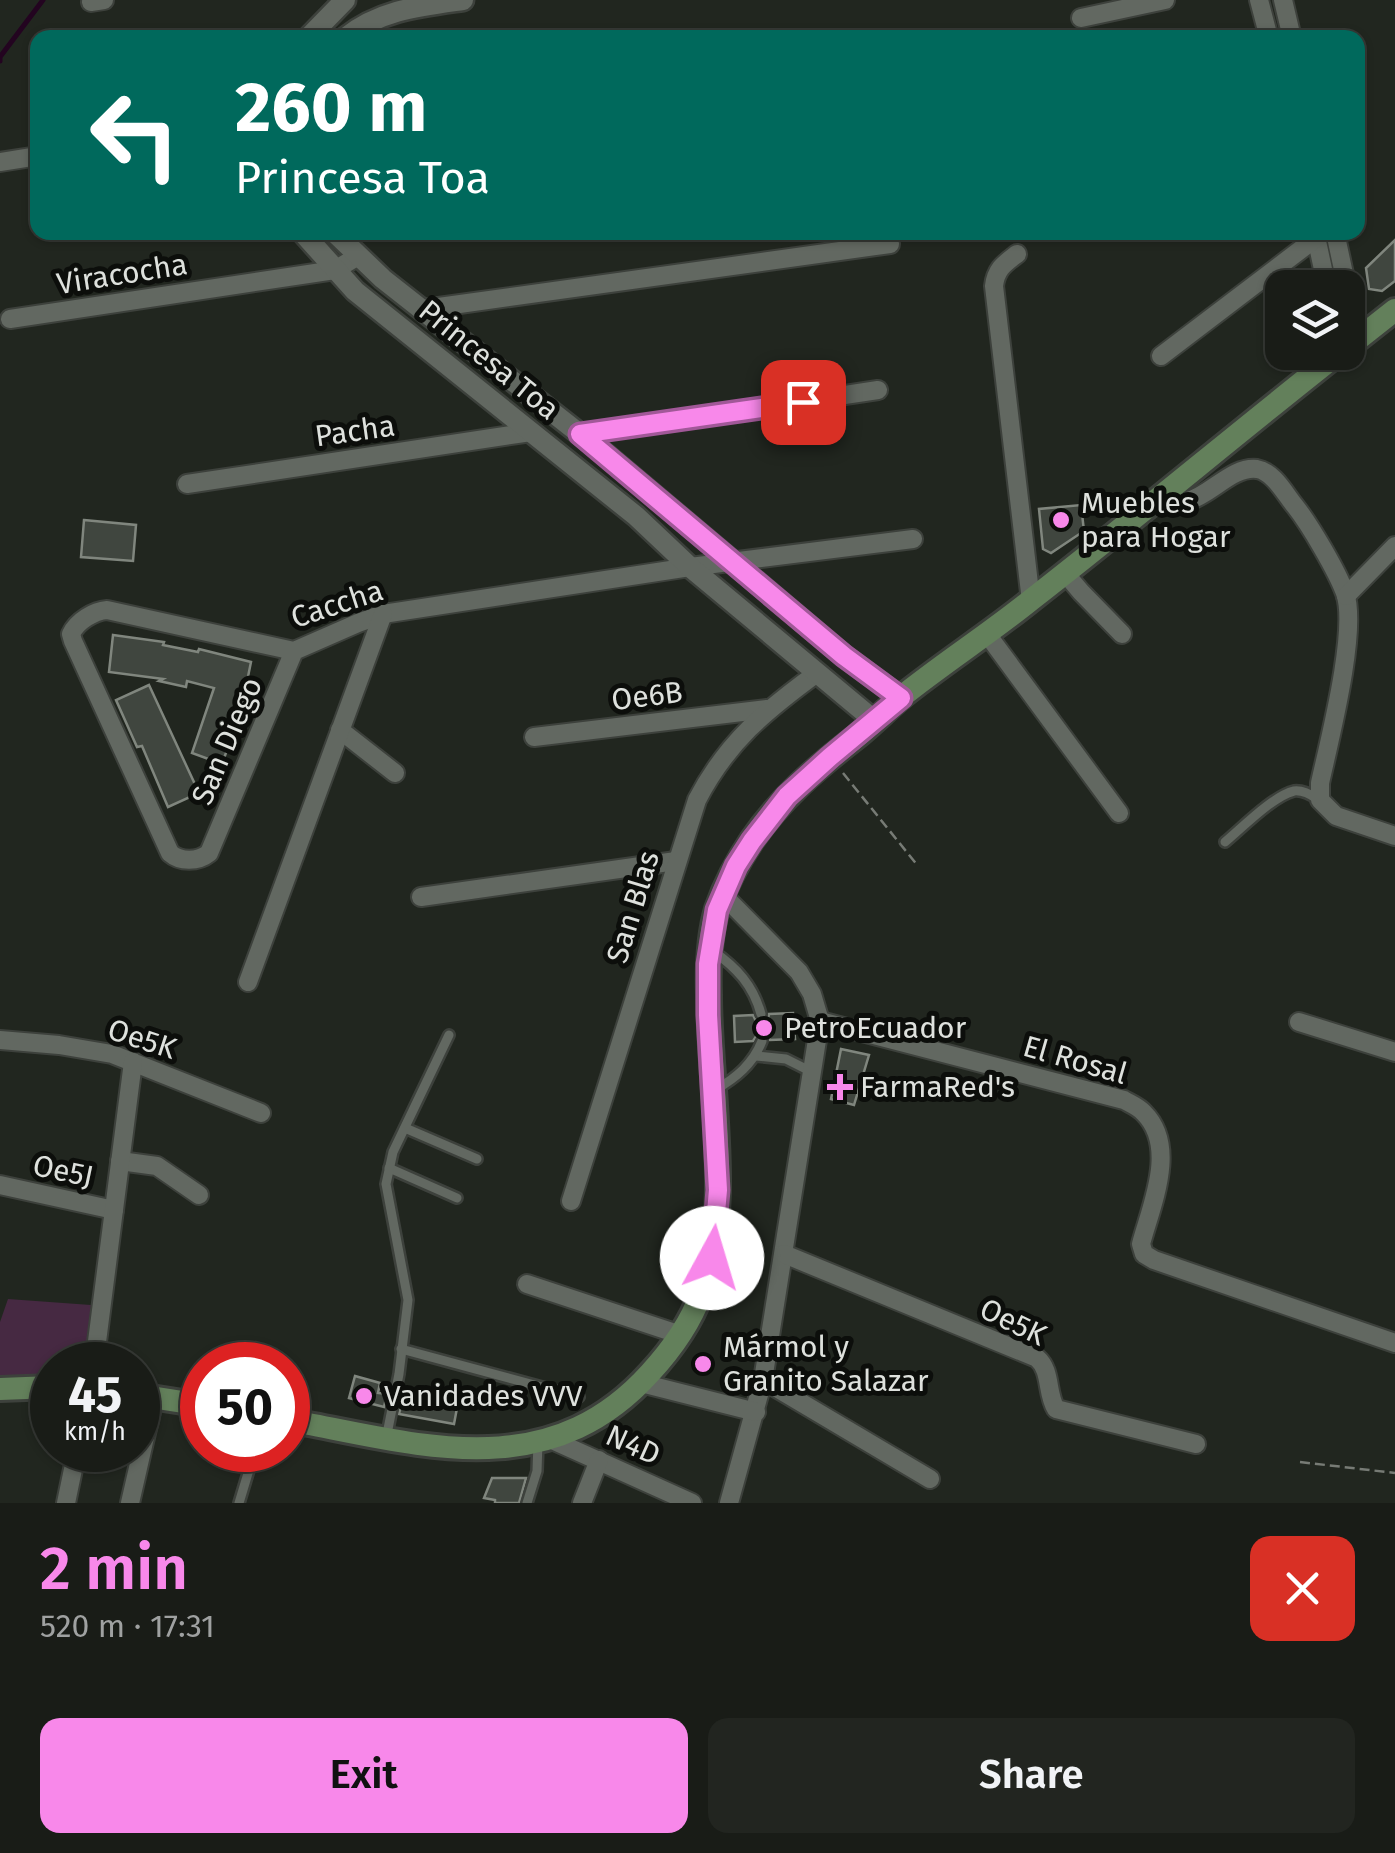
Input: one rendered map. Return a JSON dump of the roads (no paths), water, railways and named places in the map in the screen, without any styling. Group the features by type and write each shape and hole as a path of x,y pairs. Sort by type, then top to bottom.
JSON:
{"main road":[{"path":"1365,333 1395,310"},
{"path":"310,1424 476,1450 508,1448 586,1424 641,1383 681,1335 703,1290 712,1258 718,1190 708,964 717,910 752,841 787,796 901,698 1066,573 1319,370"},
{"path":"0,1389 30,1388"}],"street":[{"path":"316,30 345,0"},
{"path":"357,30 374,19 407,8 463,0"},
{"path":"1082,18 1165,0"},
{"path":"1259,0 1267,30"},
{"path":"1283,0 1290,30"},
{"path":"0,162 30,157"},
{"name":"Princesa Toa","path":"309,240 355,291 636,516 690,567 875,720"},
{"name":"Princesa Toa","path":"342,240 383,279 580,434 844,656 901,698"},
{"path":"1161,356 1310,240"},
{"path":"1316,240 1323,270"},
{"path":"1337,240 1343,270"},
{"path":"424,309 890,244"},
{"path":"1018,254 1000,266 994,286 1030,601"},
{"name":"Viracocha","path":"10,319 334,270 358,256"},
{"path":"580,434 878,390"},
{"name":"Pacha","path":"186,484 532,432"},
{"path":"1158,498 1189,501 1242,470 1255,469 1267,472 1301,514 1346,596 1348,628 1343,668 1320,800 1336,816 1395,836"},
{"name":"Caccha","path":"209,853 183,860 170,853 71,634 95,612 107,610 294,651 384,614 690,567 913,538"},
{"path":"1346,596 1395,546"},
{"path":"1066,573 1122,634"},
{"path":"248,982 384,614"},
{"path":"987,634 1119,814"},
{"name":"San Diego","path":"209,853 294,651"},
{"name":"San Blas","path":"571,1201 697,800 732,746 767,709 817,673"},
{"name":"Oe6B","path":"534,737 767,709"},
{"path":"340,730 395,773"},
{"path":"421,897 676,861"},
{"path":"723,895 800,972 820,1022 764,1380 728,1503"},
{"name":"El Rosal","path":"820,1022 1133,1105 1154,1126 1160,1147 1160,1168 1141,1244 1144,1254 1395,1343"},
{"path":"1298,1022 1395,1052"},
{"name":"Oe5K","path":"0,1040 101,1052 261,1113"},
{"path":"97,1342 134,1062"},
{"path":"120,1161 157,1166 199,1195"},
{"name":"Oe5J","path":"0,1185 114,1210"},
{"name":"Oe5K","path":"784,1254 1038,1358 1044,1364 1050,1400 1056,1409 1196,1444"},
{"path":"526,1284 681,1335"},
{"path":"764,1380 930,1479"},
{"path":"641,1383 756,1412"},
{"name":"N4D","path":"544,1440 692,1503"},
{"path":"582,1503 598,1460"},
{"path":"66,1503 72,1472"},
{"path":"130,1503 135,1472"}],"lane":[{"path":"1224,842 1283,796 1297,790 1320,800"},
{"path":"710,949 747,982 761,1014"},
{"path":"386,1438 408,1300 386,1184 393,1152 449,1035"},
{"path":"712,1092 756,1056 762,1041"},
{"path":"756,1056 786,1059 812,1072"},
{"path":"404,1128 477,1159"},
{"path":"389,1168 457,1198"},
{"path":"401,1349 579,1397"},
{"path":"527,1503 544,1440"},
{"path":"239,1503 249,1472"}],"waterway":[{"path":"0,61 43,0"}],"place":[{"name":"Muebles para Hogar","path":"1061,520"},
{"name":"PetroEcuador","path":"764,1028"},
{"name":"FarmaRed's","path":"840,1087"},
{"name":"Mármol y Granito Salazar","path":"703,1364"},
{"name":"Vanidades VVV","path":"364,1396"}]}
